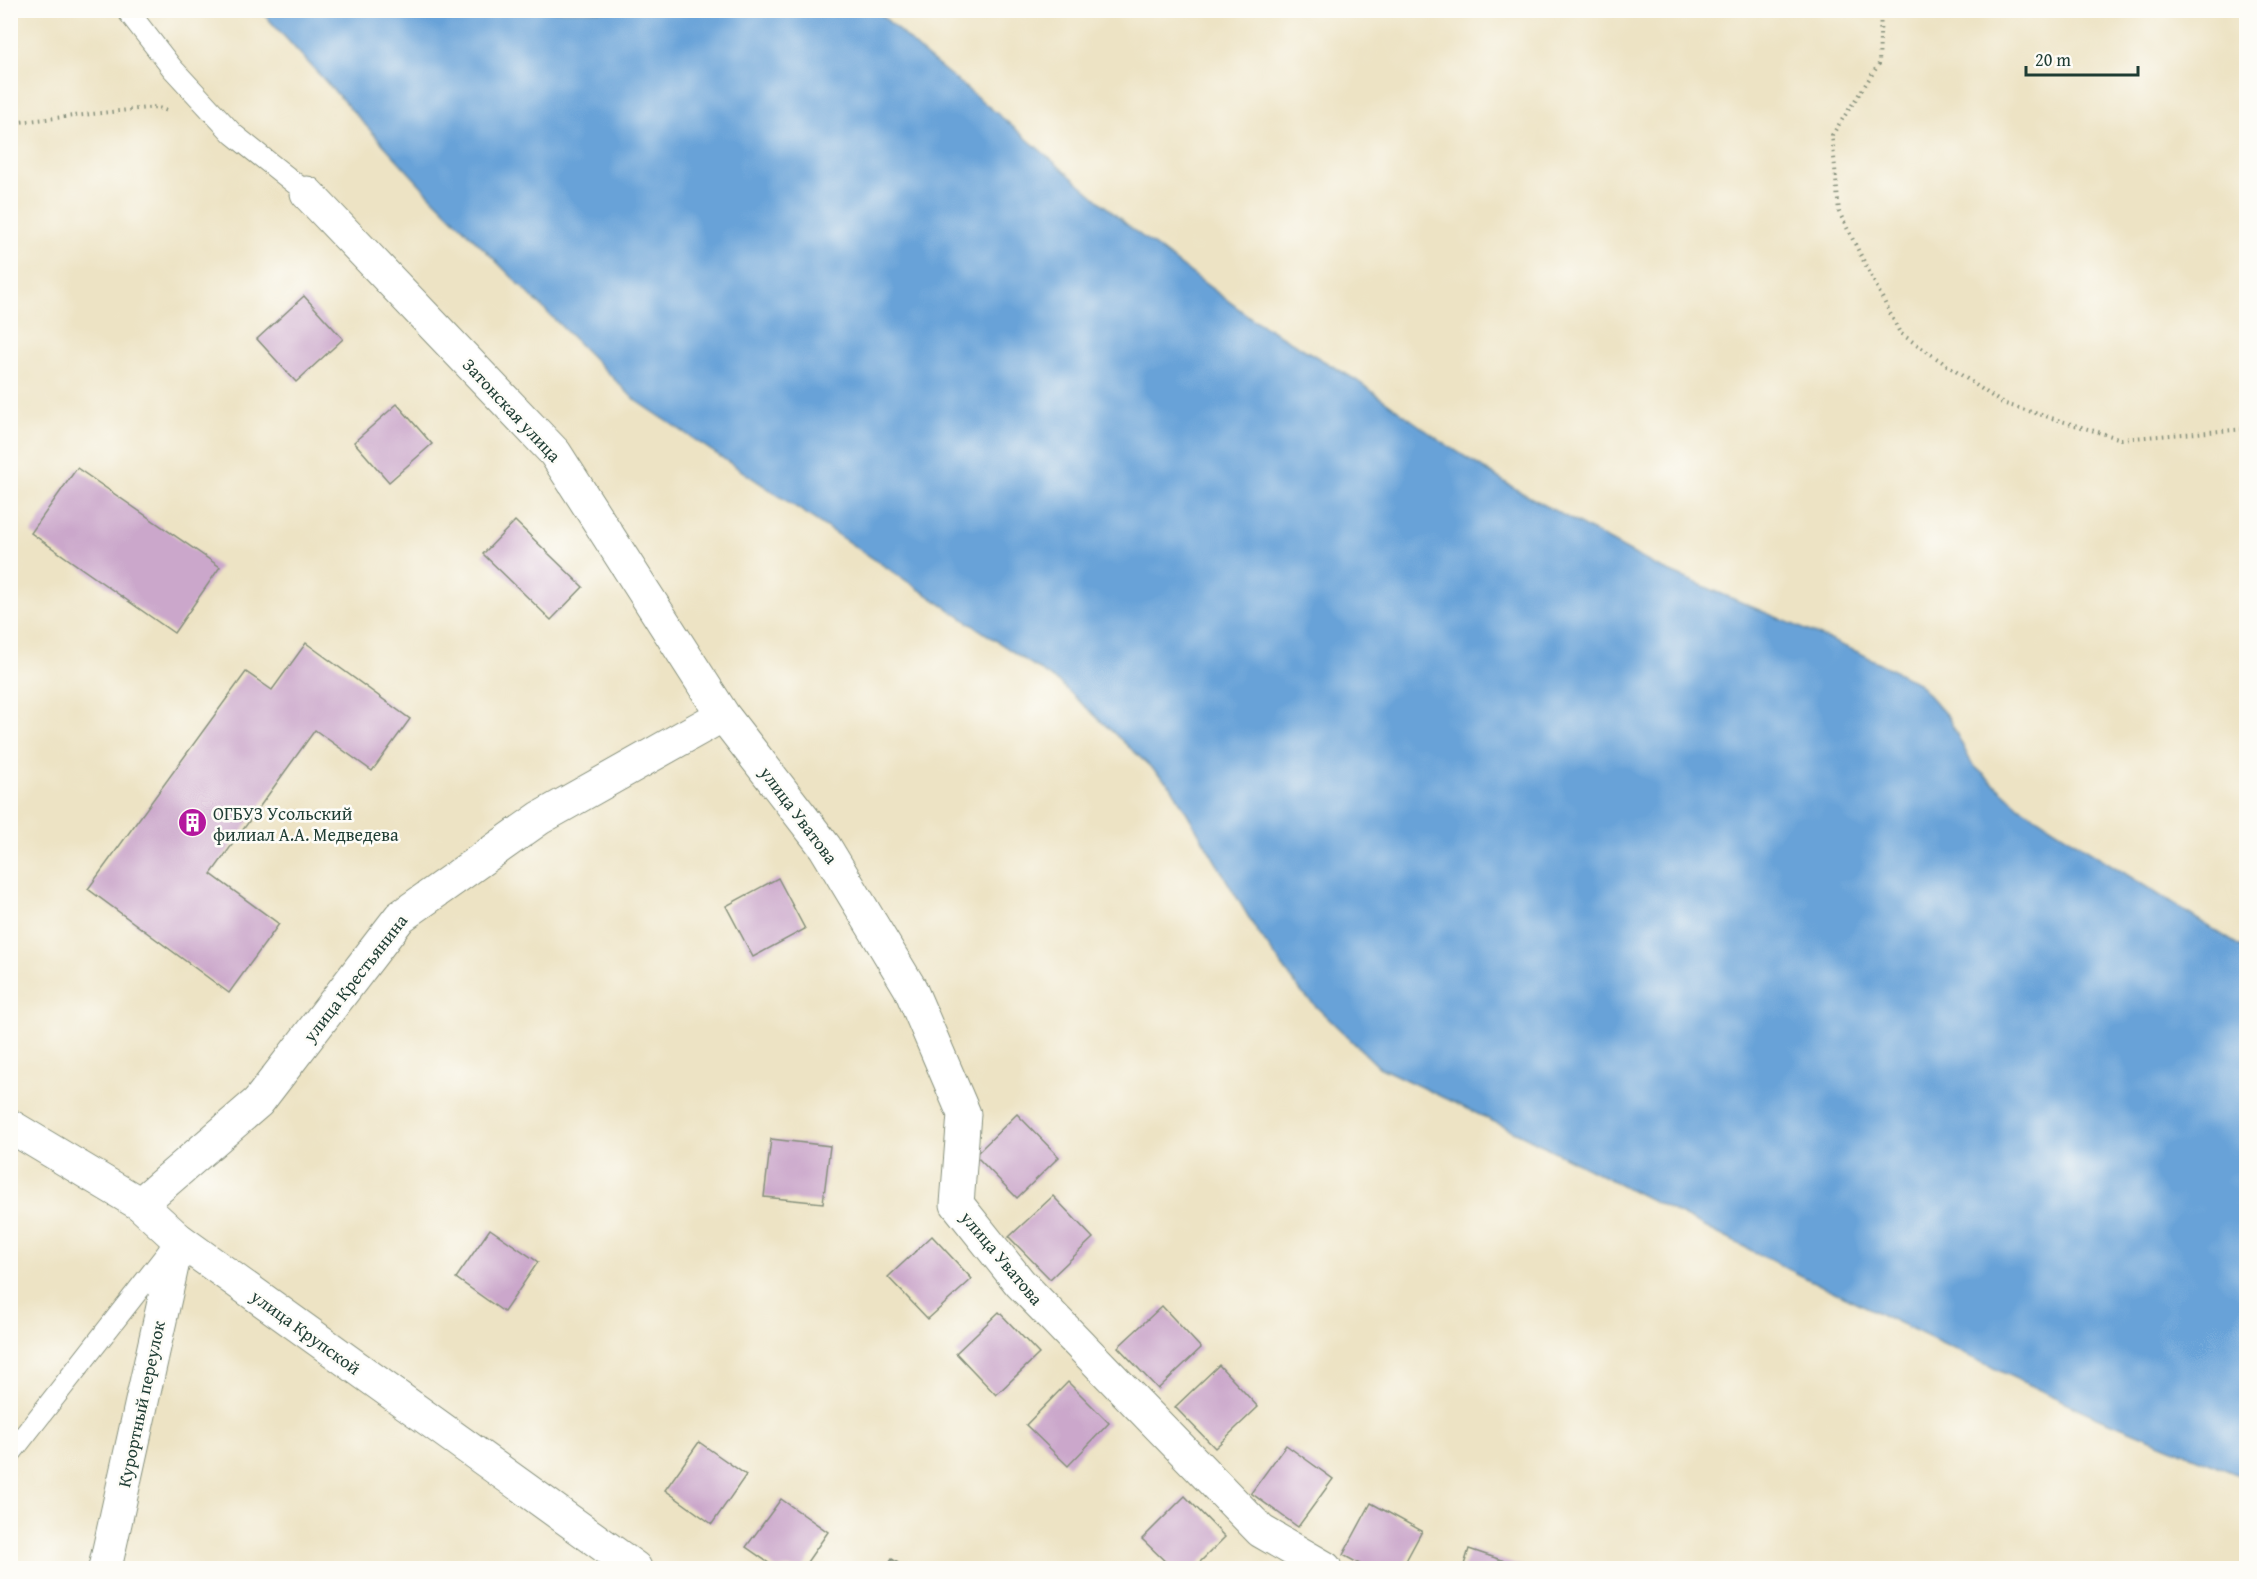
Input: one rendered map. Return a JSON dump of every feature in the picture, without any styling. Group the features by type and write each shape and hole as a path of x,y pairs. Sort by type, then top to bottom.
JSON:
{"street":[{"name":"Затонская улица","path":"307,193 555,453 723,715"},
{"name":"улица Крестьянина","path":"140,1204 258,1102 400,917 540,818 723,715"},
{"name":"улица Уватова","path":"723,715 825,847 910,988 964,1114 957,1204 1020,1283 1261,1531 1325,1569"},
{"name":"улица Крупской","path":"10,1126 140,1204 178,1239 603,1556 635,1569"},
{"name":"Курортный переулок","path":"105,1569 178,1239"}],"lane":[{"path":"127,10 172,68 233,134 307,193"},
{"path":"10,1454 178,1239"}],"path":[{"path":"1881,10 1878,64 1832,135 1839,212 1900,333 2002,403 2121,439 2247,429"},
{"path":"10,123 156,107 178,115"}],"water":[{"path":"261,11 877,11 923,53 1132,229 1254,320 1356,380 1442,442 1517,490 1654,565 1860,653 1918,683 1948,717 1972,764 2020,807 2246,950 2246,1478 2088,1413 1822,1286 1522,1135 1379,1067 1302,993 1255,928 1171,786 1061,684 634,399 426,191"}],"building":[{"path":"304,296 343,339 296,382 257,339"},
{"path":"397,404 432,444 389,482 354,442"},
{"path":"77,468 220,567 174,633 31,533"},
{"path":"515,521 583,587 551,620 483,554"},
{"name":"ОГБУЗ Усольский филиал А.А. Медведева","path":"306,643 410,719 372,771 315,730 211,874 279,924 229,993 88,889 246,672 272,690"},
{"path":"778,878 805,929 753,957 726,906"},
{"path":"1017,1114 1059,1157 1017,1198 975,1155"},
{"path":"771,1139 830,1146 823,1203 764,1197"},
{"path":"1053,1196 1093,1238 1050,1279 1009,1237"},
{"path":"490,1229 538,1262 504,1312 456,1278"},
{"path":"932,1236 972,1279 928,1319 888,1277"},
{"path":"1162,1306 1201,1348 1158,1389 1118,1347"},
{"path":"999,1312 1039,1354 996,1395 956,1353"},
{"path":"1219,1365 1258,1407 1215,1448 1175,1407"},
{"path":"1068,1382 1109,1423 1068,1466 1026,1425"},
{"path":"699,1442 746,1475 712,1524 665,1490"},
{"path":"1286,1445 1333,1479 1298,1527 1251,1493"},
{"path":"1185,1496 1225,1537 1194,1568 1172,1568 1142,1539"},
{"path":"781,1499 828,1532 803,1568 776,1568 746,1547"},
{"path":"1371,1503 1422,1531 1402,1568 1367,1568 1343,1555"},
{"path":"1469,1549 1525,1568 1463,1568"},
{"path":"892,1559 906,1568 886,1568"}],"place":[{"name":"ОГБУЗ Усольский филиал А.А. Медведева","path":"192,823"}]}
